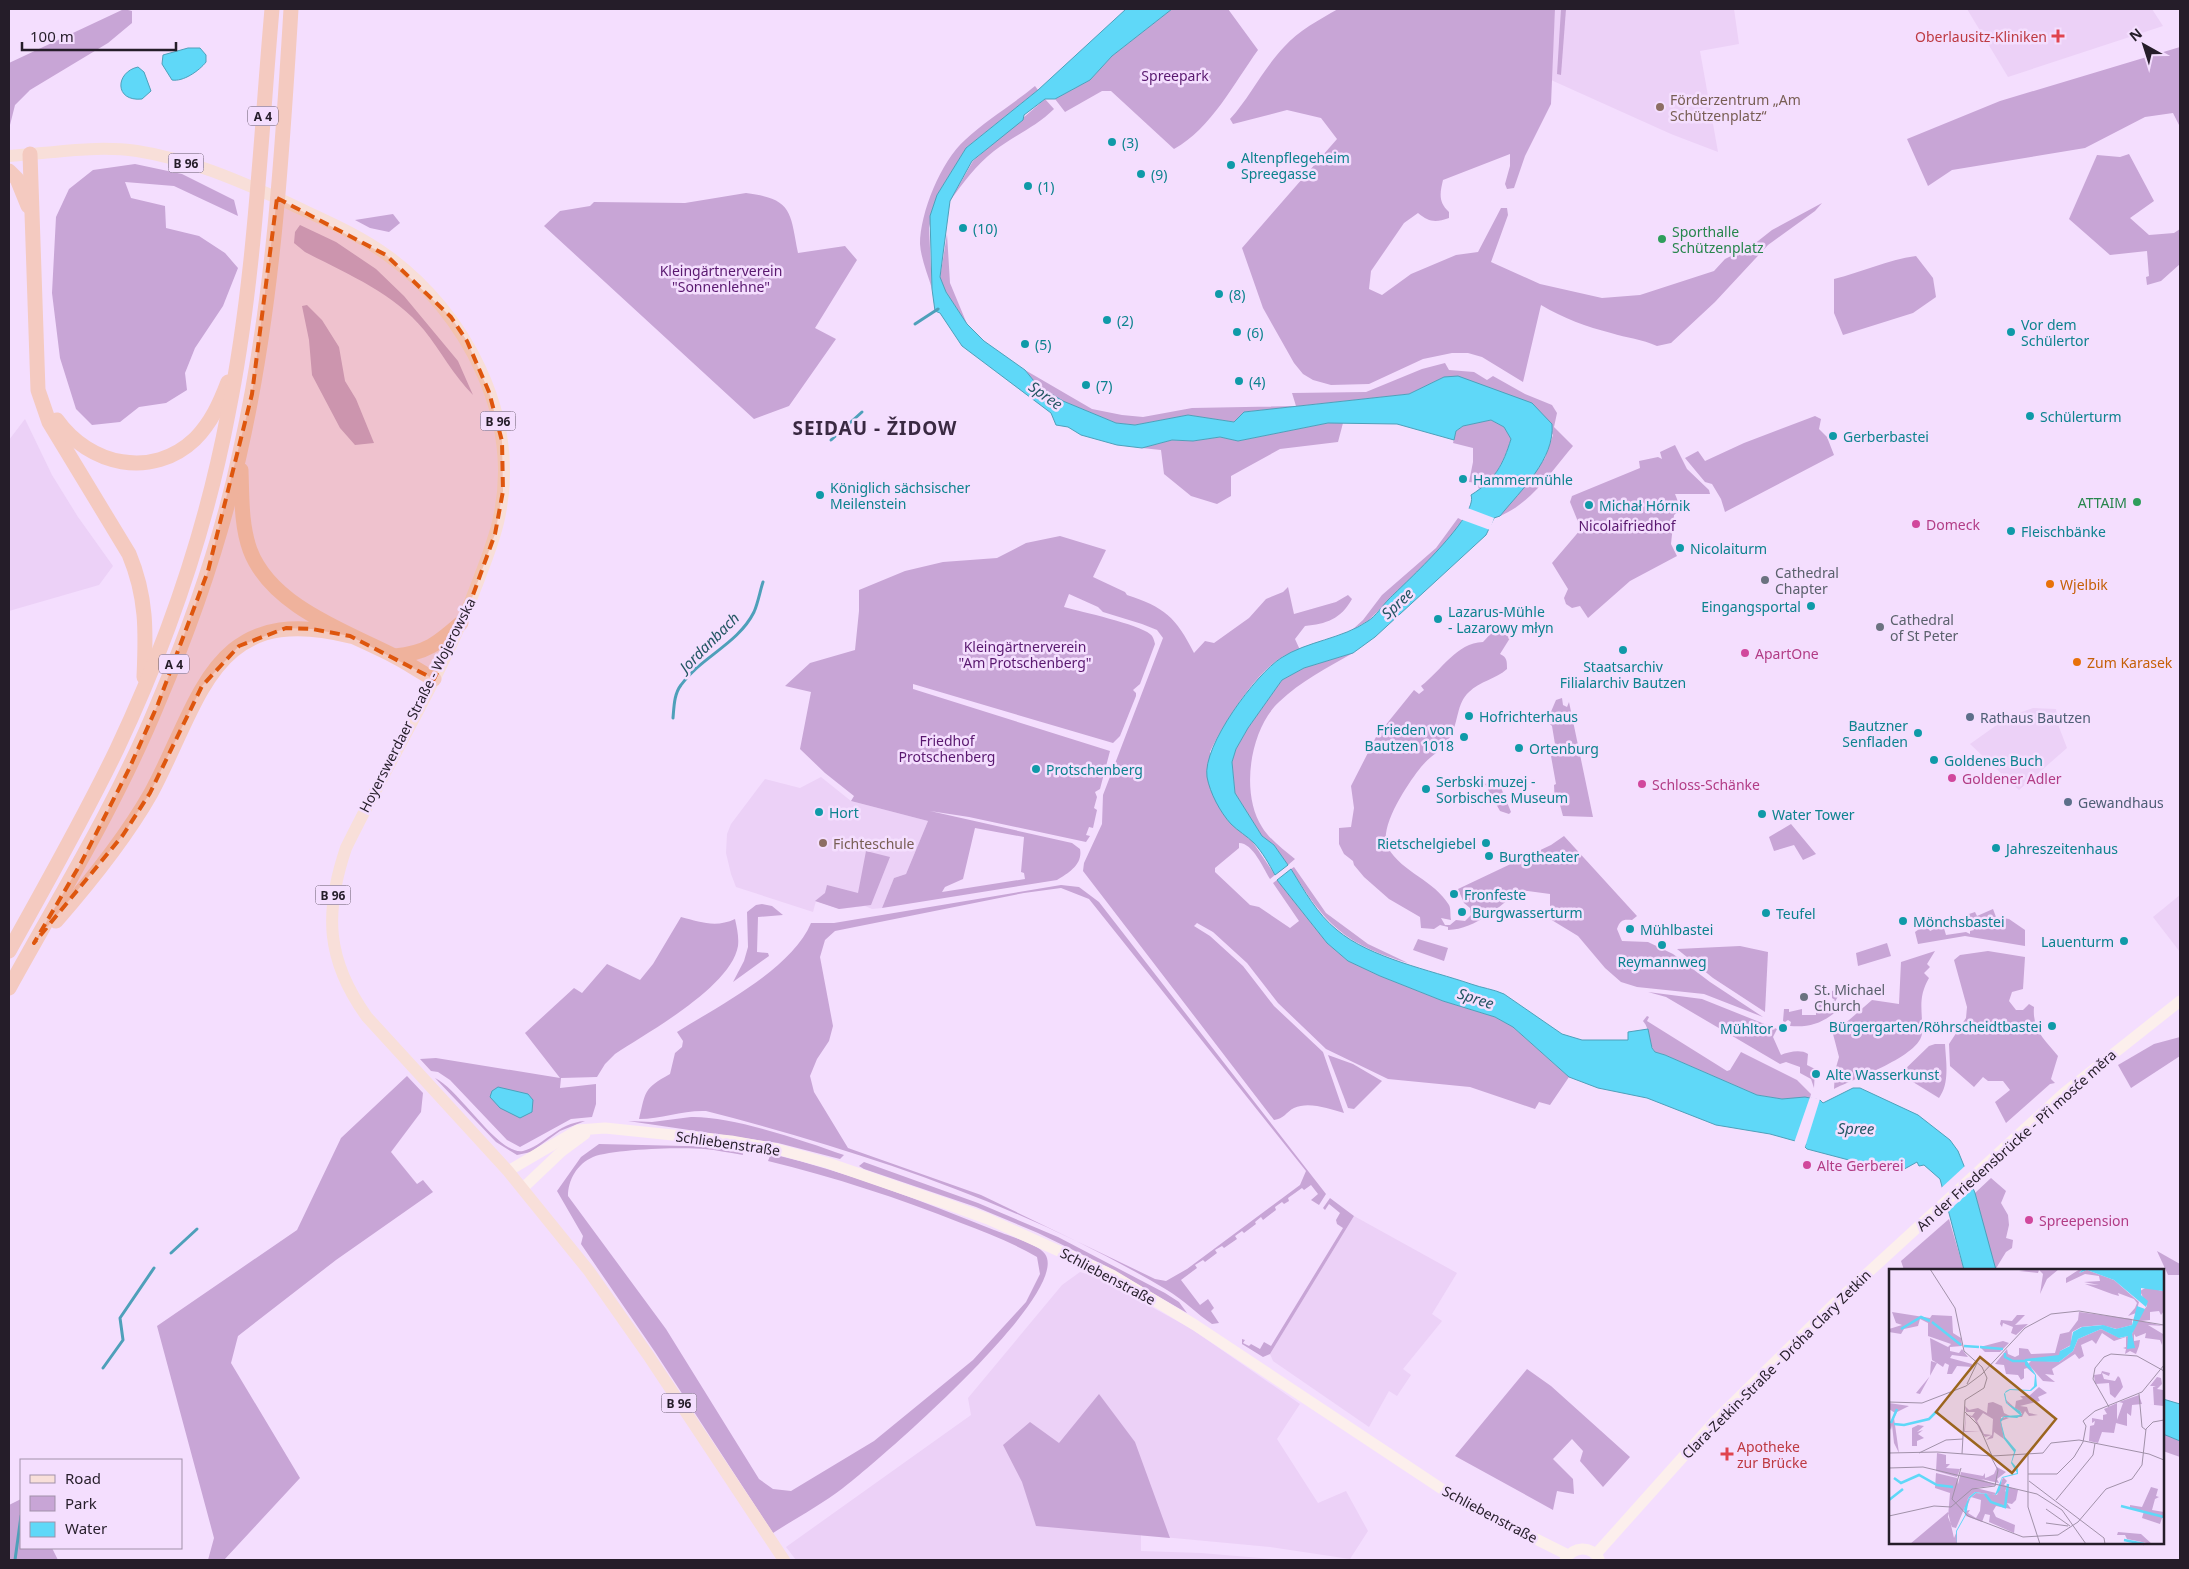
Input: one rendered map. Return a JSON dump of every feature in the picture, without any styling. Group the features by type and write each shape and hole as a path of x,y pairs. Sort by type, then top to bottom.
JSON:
{"highway":[{"name":"A 4","path":"9,951 78,826 144,689 176,604 200,530 228,416 240,351 249,280 272,9"},
{"name":"A 4","path":"9,988 111,806 158,704 208,570 240,454 261,338 272,259 290,9"},
{"path":"30,154 38,390 48,422 125,546 138,575 146,621 144,689"},
{"path":"9,171 17,179 32,215"},
{"path":"38,354 50,404 56,419 69,437 86,450 104,458 135,463 149,462 174,453 201,432 217,408 240,351"},
{"path":"240,454 246,535 259,568 273,585 289,600 350,636 395,656 434,679"},
{"path":"395,656 426,650 436,645 461,623"},
{"path":"34,943 56,920 123,835 150,793 202,686 219,664 239,646 262,634 286,628 312,629 350,636"}],"main road":[{"name":"Hoyerswerdaer Straße - Wojerowska","path":"9,156 97,150 135,151 174,158 215,172 336,226 371,245 411,274 451,317 480,366 497,415 504,465 503,492 496,534 461,623 346,848 334,887 330,922 334,950 348,988 367,1017 508,1171"},
{"name":"An der Friedensbrücke - Při mosće měra","path":"1877,1263 2064,1093 2180,1001"},
{"name":"Schliebenstraße","path":"508,1171 578,1130 595,1128 731,1141 777,1149 828,1163 947,1204 1057,1249 1112,1275 1195,1325 1460,1501 1566,1558"},
{"path":"523,1188 574,1141 595,1128"},
{"name":"B 96","path":"508,1171 589,1271 648,1355 781,1555"},
{"name":"Clara-Zetkin-Straße - Dróha Clary Zetkin","path":"1598,1557 1716,1420 1877,1263"},
{"path":"1566,1558 1578,1549 1585,1549 1598,1557"}],"highlighted area":[{"path":"277,198 386,255 451,317 467,341 489,392 502,441 503,491 495,534 469,606 434,679 350,636 312,629 286,628 239,646 202,686 150,793 123,835 34,943 81,863 129,769 158,704 208,571 252,394"}],"shaded area":[{"name":"Förderzentrum „Am Schützenplatz“","path":"1555,9 1734,9 1739,44 1700,51 1718,152 1671,134 1551,80"},
{"name":"Oberlausitz-Kliniken","path":"1967,9 2152,9 2163,26 2008,77"},
{"path":"25,419 52,475 78,517 113,566 99,585 9,611 9,440"},
{"path":"2033,708 2056,709 2059,727 2067,748 2019,790 1970,744 2008,717"},
{"name":"Fichteschule","path":"821,777 851,801 928,821 906,874 894,878 882,908 872,909 865,906 839,909 816,901 813,912 736,887 726,853 727,834 731,824 765,779 800,788"},
{"path":"2180,895 2180,952 2153,917"},
{"path":"1354,1216 1457,1273 1432,1314 1442,1321 1403,1369 1411,1375 1397,1396 1389,1391 1369,1427 1273,1361 1270,1354"},
{"path":"1080,1272 1097,1277 1190,1328 1300,1404 1277,1439 1318,1503 1346,1491 1368,1531 1350,1559 1270,1547 1141,1535 1141,1551 1201,1553 1283,1560 796,1560 786,1547 971,1415 968,1398 1062,1285"}],"green space":[{"path":"124,9 132,11 132,23 108,43 30,90 15,105 9,129 9,63"},
{"name":"Spreepark","path":"1172,9 1228,9 1258,50 1211,118 1199,130 1174,149 1111,91 1102,91 1065,112 1055,99 1090,80 1112,56"},
{"path":"1338,9 1555,9 1551,104 1525,156 1514,188 1507,189 1505,184 1510,166 1510,154 1443,180 1441,201 1449,212 1449,218 1432,221 1418,213 1404,223 1371,271 1369,289 1382,295 1411,274 1456,255 1478,252 1501,208 1507,208 1508,215 1491,262 1540,284 1602,298 1640,295 1714,271 1725,259 1753,245 1772,230 1822,203 1815,211 1768,245 1715,302 1671,343 1657,346 1602,331 1566,318 1541,305 1523,382 1482,357 1468,353 1452,353 1423,359 1369,384 1331,385 1313,380 1303,374 1294,363 1263,308 1242,248 1337,139 1321,118 1287,110 1233,124 1230,119 1276,56 1290,41 1296,35"},
{"path":"1561,9 1566,9 1561,75 1557,74"},
{"path":"2180,47 2180,127 2173,113 2145,117 2085,148 1952,170 1928,186 1907,139 2000,101"},
{"path":"1035,86 1038,90 966,148 937,195 929,228 932,289 920,244 921,231 928,203 940,174 956,149 965,140"},
{"path":"1045,99 1054,109 1040,121 987,156 970,174 950,201 973,161"},
{"path":"2129,154 2154,201 2130,218 2149,235 2174,233 2180,229 2180,264 2161,281 2147,285 2146,277 2149,276 2147,251 2110,255 2069,219 2097,155 2120,157"},
{"path":"135,164 182,174 234,200 238,216 174,186 125,182 131,198 165,206 166,228 199,236 225,253 238,268 223,306 195,348 185,373 187,390 166,403 139,407 120,422 92,425 76,409 60,358 52,293 56,217 69,189 93,170"},
{"name":"Kleingärtnerverein \"Sonnenlehne\"","path":"746,193 773,199 787,210 793,227 798,253 845,246 857,260 815,328 836,339 789,406 754,419 544,226 560,211 590,206 594,202 685,203"},
{"path":"393,214 400,223 389,232 370,228 355,220"},
{"path":"300,225 336,242 376,269 404,296 458,361 473,395 459,379 424,330 399,305 369,285 305,252 294,243 295,232"},
{"path":"947,234 950,283 967,324 946,292 940,278"},
{"path":"1916,256 1933,278 1936,297 1913,313 1843,335 1834,313 1834,279 1895,260"},
{"path":"307,305 322,320 339,347 345,381 356,399 374,443 355,445 340,428 312,375 309,340 302,306"},
{"path":"1445,363 1449,370 1474,372 1487,380 1493,376 1525,394 1552,405 1557,413 1554,427 1573,446 1531,495 1500,516 1545,458 1553,435 1532,403 1444,377 1409,394 1244,412 1234,422 1188,415 1135,425 1116,423 1063,401 1038,386 1025,370 1092,409 1143,417 1192,408 1296,406 1292,393 1366,392 1422,369"},
{"path":"1815,416 1821,419 1819,429 1827,437 1834,455 1725,512 1721,499 1712,484 1705,482 1685,458 1698,451 1705,461 1744,443"},
{"path":"1491,420 1504,427 1511,439 1500,467 1491,479 1479,489 1477,483 1469,482 1473,462 1473,448 1453,443 1456,431 1463,426"},
{"path":"1328,423 1343,423 1338,442 1280,449 1231,476 1231,496 1217,504 1191,496 1164,474 1161,450 1142,448 1172,440 1193,441 1220,437 1238,441"},
{"name":"Nicolaifriedhof","path":"1675,445 1687,469 1709,490 1710,494 1675,494 1681,509 1674,515 1671,544 1677,556 1630,581 1588,618 1580,606 1572,608 1566,604 1564,598 1568,589 1552,563 1581,529 1570,502 1572,496 1640,468 1639,461 1658,457 1662,459 1660,452"},
{"path":"1458,518 1462,520 1459,526 1437,552 1369,620 1352,630 1363,620 1382,595 1436,548"},
{"path":"1060,536 1106,550 1093,577 1125,592 1127,595 1151,604 1168,615 1181,630 1194,653 1205,641 1214,643 1249,618 1266,599 1283,592 1288,587 1294,614 1336,602 1348,595 1352,599 1338,616 1320,624 1305,626 1295,639 1300,650 1282,657 1261,675 1231,714 1210,752 1230,823 1252,841 1275,875 1270,879 1253,851 1244,844 1239,843 1239,848 1215,868 1215,872 1250,905 1259,907 1290,928 1299,921 1273,883 1277,880 1327,943 1348,961 1443,1001 1495,1017 1513,1027 1569,1077 1550,1105 1539,1102 1535,1109 1470,1087 1388,1079 1326,1049 1278,1003 1247,963 1213,932 1197,923 1194,926 1210,936 1243,966 1274,1006 1323,1052 1344,1113 1319,1106 1306,1105 1294,1108 1274,1120 1083,871 1084,863 1102,824 1103,795 1163,638 1157,630 1103,612 1098,607 1069,594 1064,607 1134,626 1144,630 1153,637 1155,644 1140,684 1133,690 1136,696 1120,736 1113,743 913,684 913,689 1110,751 1100,789 1095,792 1097,797 1094,808 1097,810 1093,828 1089,827 1086,835 1090,836 1086,842 969,817 930,811 1072,843 1080,849 1077,864 1057,880 882,908 894,878 906,874 928,821 851,801 854,796 825,773 800,749 811,692 785,686 810,663 855,650 859,590 905,571 943,562 997,558 1026,543","holes":["975,828 1024,837 1021,872 1024,873 1025,879 942,892 945,887 963,879"]},
{"path":"1496,628 1510,638 1500,654 1506,660 1507,669 1478,685 1465,697 1453,731 1447,741 1421,767 1402,794 1390,818 1387,829 1386,839 1388,848 1401,864 1436,889 1443,897 1450,907 1451,920 1441,918 1445,925 1450,925 1456,920 1465,921 1471,915 1470,908 1464,903 1458,889 1551,845 1564,836 1637,916 1632,920 1624,920 1619,924 1617,929 1622,941 1648,942 1673,954 1710,982 1763,1017 1704,994 1637,987 1621,982 1605,968 1578,936 1550,919 1550,894 1521,890 1487,916 1469,926 1448,930 1448,927 1440,925 1434,929 1421,928 1420,917 1389,899 1364,877 1353,861 1344,854 1339,844 1339,828 1351,827 1354,808 1351,786 1376,737 1414,690 1419,694 1424,690 1421,686 1457,652 1465,647 1483,642"},
{"path":"1353,653 1305,681 1287,694 1269,714 1255,744 1250,780 1251,797 1255,813 1269,836 1295,859 1288,865 1274,845 1262,836 1235,793 1232,762 1236,749 1248,728 1282,680 1304,668"},
{"path":"1562,698 1563,705 1567,707 1569,702 1593,817 1563,816 1560,805 1555,805 1554,785 1556,784 1549,745 1555,744 1552,726 1547,721 1556,700"},
{"path":"1497,778 1511,812 1509,814 1500,811 1485,784"},
{"path":"1791,824 1816,854 1803,860 1794,845 1774,851 1769,837"},
{"path":"866,851 890,857 871,905 839,909 815,901 825,893 827,885 858,893"},
{"path":"1294,867 1326,913 1368,944 1408,963 1368,948 1338,930 1326,918 1303,888 1291,869"},
{"path":"1061,885 1079,887 1099,902 1326,1194 1319,1205 1311,1200 1318,1194 1311,1185 1304,1190 1302,1188 1288,1198 1289,1201 1284,1204 1282,1202 1275,1207 1276,1210 1263,1220 1261,1217 1255,1222 1256,1224 1244,1233 1242,1231 1235,1236 1237,1239 1224,1248 1222,1246 1215,1250 1217,1253 1205,1262 1203,1260 1195,1265 1197,1268 1181,1280 1200,1305 1208,1299 1214,1308 1211,1311 1219,1323 1212,1324 1173,1294 1065,1235 1155,1279 1166,1281 1187,1269 1300,1185 1306,1171 1089,899 1061,888 1024,893 835,931 825,940 820,957 833,1026 829,1041 817,1059 810,1076 814,1092 848,1148 981,1195 1054,1230 943,1184 825,1144 766,1127 706,1111 639,1119 647,1092 655,1083 670,1074 675,1053 682,1047 683,1041 677,1032 771,971 788,956 801,940 811,923 834,923"},
{"path":"756,905 772,906 783,915 758,917 757,952 768,953 769,956 733,982 744,961 748,947 747,912"},
{"path":"1993,909 1996,917 2009,919 2025,930 2025,946 1965,936 1918,944 1915,932 1926,924 1930,931 1943,925 1946,935 1966,932 1970,934 1970,931 1974,930 1969,914 1975,912 1977,916"},
{"path":"681,917 715,924 735,919 738,932 738,946 732,962 705,992 686,1007 615,1054 605,1064 597,1077 561,1078 560,1088 596,1084 596,1104 592,1117 571,1119 520,1147 507,1140 450,1080 438,1072 431,1071 420,1059 436,1058 560,1078 525,1033 574,988 582,993 607,964 640,980 653,964"},
{"path":"1418,939 1448,948 1444,961 1413,950"},
{"path":"1887,943 1891,956 1858,966 1856,953"},
{"path":"1740,946 1768,952 1765,1012 1713,978 1677,949"},
{"path":"1935,951 1927,964 1930,967 1924,973 1929,978 1923,992 1921,1005 1922,1033 1919,1042 1899,1058 1885,1066 1834,1089 1835,1071 1839,1057 1833,1034 1872,1000 1899,1004 1901,962"},
{"path":"1988,951 2025,957 2023,989 2012,992 2009,1001 2016,1010 2023,1010 2029,1004 2034,1007 2037,1028 2044,1040 2058,1056 2051,1079 2055,1083 2050,1084 2006,1123 1995,1102 2010,1090 2003,1081 1988,1081 1983,1077 1974,1087 1950,1066 1949,1044 1966,1018 1967,1007 1954,960 1960,955"},
{"path":"1835,990 1838,996 1835,1002 1842,1006 1824,1020 1805,1026 1790,1026 1791,1022 1788,1020 1783,1021 1784,1009 1789,1009 1789,1012 1802,1009 1802,1015 1816,1015 1816,1004 1828,1006 1827,1004 1835,1000 1832,998 1832,991"},
{"path":"1648,992 1702,999 1777,1029 1773,1037 1781,1055 1798,1051 1808,1054 1807,1065 1815,1069 1814,1088 1811,1079 1800,1073 1800,1067 1786,1062 1780,1064 1666,997"},
{"path":"1647,1016 1649,1017 1647,1021 1727,1071 1730,1070 1741,1052 1797,1080 1811,1094 1810,1098 1782,1099 1757,1095 1655,1052 1643,1021"},
{"path":"2180,1037 2180,1056 2131,1088 2118,1065 2154,1044"},
{"path":"1945,1044 1946,1079 1939,1098 1900,1074 1929,1046"},
{"path":"1328,1055 1353,1064 1382,1081 1354,1109 1348,1108"},
{"path":"407,1076 423,1093 421,1112 391,1152 417,1184 423,1180 433,1192 336,1260 238,1336 231,1363 300,1478 224,1560 208,1560 214,1538 157,1326 297,1230 341,1138"},
{"path":"435,1078 445,1084 491,1133 513,1150 523,1151 531,1148 566,1126 585,1121 560,1131 531,1152 517,1155 496,1142"},
{"path":"691,1117 747,1125 844,1155 840,1159 778,1143 628,1121 652,1122"},
{"path":"599,1144 728,1147 742,1150 743,1155 694,1148 631,1150 603,1154 587,1160 578,1168 572,1178 568,1196 666,1329 759,1479 773,1489 791,1491 874,1441 973,1360 1026,1302 1040,1274 1037,1257 1009,1243 890,1197 768,1161 772,1154 829,1169 884,1188 1029,1243 1045,1254 1046,1274 1030,1304 1002,1339 929,1413 843,1488 773,1533 655,1352 581,1244 583,1236 557,1191 581,1157"},
{"path":"864,1162 978,1203 1058,1237 1165,1293 1179,1302 1187,1313 1108,1267 1038,1233 976,1207 864,1169 859,1166"},
{"path":"1991,1178 2006,1191 2001,1203 2008,1215 2009,1225 2006,1238 2013,1240 2012,1248 2006,1252 1996,1269 1995,1269 1975,1193"},
{"path":"1330,1198 1354,1216 1270,1354 1263,1357 1242,1344 1242,1339 1245,1340 1243,1343 1249,1346 1251,1344 1260,1349 1264,1342 1271,1346 1343,1228 1337,1224 1336,1220 1340,1213 1329,1204 1325,1210 1323,1208"},
{"path":"1949,1219 1964,1269 1904,1269 1901,1261"},
{"path":"2157,1251 2180,1264 2180,1275 2168,1275"},
{"path":"1527,1369 1551,1386 1630,1457 1603,1487 1580,1461 1583,1451 1572,1439 1553,1459 1573,1479 1574,1494 1557,1491 1553,1510 1455,1456"},
{"path":"1099,1394 1135,1442 1170,1538 1036,1526 1022,1482 1003,1445 1030,1422 1059,1443"},
{"path":"2164,1434 2180,1441 2180,1457 2164,1451"},
{"path":"20,1500 20,1549 52,1549 58,1560 9,1560 9,1505"}],"water":[{"name":"Spree","path":"1126,9 1172,9 1112,56 1090,80 1055,99 1045,99 1024,115 1023,120 972,161 950,201 940,277 946,292 967,324 984,341 1025,370 1038,386 1063,401 1116,423 1135,425 1188,415 1234,422 1244,412 1409,394 1444,377 1458,376 1532,403 1552,424 1548,449 1542,462 1500,516 1494,518 1486,535 1375,637 1353,653 1304,668 1282,680 1248,728 1236,749 1232,762 1235,793 1262,836 1274,845 1288,865 1275,875 1254,843 1234,827 1223,814 1210,789 1207,777 1208,764 1222,730 1245,695 1270,666 1291,652 1347,632 1374,616 1453,533 1464,518 1470,505 1471,495 1486,484 1497,471 1505,457 1511,439 1504,427 1491,420 1463,426 1456,431 1454,440 1397,424 1328,423 1238,441 1220,437 1193,441 1172,440 1142,448 1117,445 1081,435 1068,427 1056,425 1051,413 962,346 940,313 935,311 932,289 930,216 937,195 966,148 1038,90"},
{"path":"188,48 200,48 206,55 206,62 190,75 172,80 162,64 163,55"},
{"path":"138,67 144,72 151,91 142,99 133,99 122,92 121,86 125,75 130,70"},
{"name":"Spree","path":"1291,869 1323,917 1351,940 1383,956 1504,994 1562,1034 1582,1040 1628,1040 1628,1032 1648,1029 1652,1048 1655,1052 1757,1095 1782,1099 1805,1097 1820,1100 1823,1103 1853,1088 1860,1088 1918,1115 1950,1140 1958,1151 1975,1193 1996,1269 1964,1269 1940,1179 1924,1165 1919,1166 1917,1162 1899,1172 1885,1166 1883,1169 1807,1149 1805,1147 1806,1144 1770,1134 1716,1125 1647,1098 1598,1088 1569,1077 1513,1027 1495,1017 1443,1001 1348,961 1327,943 1277,880"},
{"path":"498,1087 528,1094 533,1100 532,1112 520,1118 500,1108 490,1097 492,1091"},
{"path":"2164,1399 2180,1404 2180,1441 2164,1434"}],"pier":[{"path":"1465,507 1494,518 1490,530 1460,519"},
{"path":"1810,1097 1820,1099 1805,1147 1794,1143"},
{"path":"1966,1165 1975,1187 1945,1214 1940,1189"}],"waterway":[{"name":"Jordanbach","path":"915,324 938,309"},
{"name":"Jordanbach","path":"831,440 862,412"},
{"name":"Jordanbach","path":"673,718 676,696 681,685 689,675 729,642 747,623 754,612 763,582"},
{"name":"Jordanbach","path":"171,1253 197,1229"},
{"name":"Jordanbach","path":"103,1368 123,1340 120,1318 154,1268"},
{"name":"Jordanbach","path":"15,1560 20,1523"}],"place":[{"name":"Oberlausitz-Kliniken","path":"2058,36"},
{"name":"Förderzentrum „Am Schützenplatz“","path":"1660,107"},
{"name":"(3)","path":"1112,142"},
{"name":"Altenpflegeheim Spreegasse","path":"1231,165"},
{"name":"(9)","path":"1141,174"},
{"name":"(1)","path":"1028,186"},
{"name":"(10)","path":"963,228"},
{"name":"Sporthalle Schützenplatz","path":"1662,239"},
{"name":"(8)","path":"1219,294"},
{"name":"(2)","path":"1107,320"},
{"name":"(6)","path":"1237,332"},
{"name":"Vor dem Schülertor","path":"2011,332"},
{"name":"(5)","path":"1025,344"},
{"name":"(4)","path":"1239,381"},
{"name":"(7)","path":"1086,385"},
{"name":"Schülerturm","path":"2030,416"},
{"name":"Gerberbastei","path":"1833,436"},
{"name":"Hammermühle","path":"1463,479"},
{"name":"Königlich sächsischer Meilenstein","path":"820,495"},
{"name":"ATTAIM","path":"2137,502"},
{"name":"Michał Hórnik","path":"1589,505"},
{"name":"Domeck","path":"1916,524"},
{"name":"Fleischbänke","path":"2011,531"},
{"name":"Nicolaiturm","path":"1680,548"},
{"name":"Cathedral Chapter","path":"1765,580"},
{"name":"Wjelbik","path":"2050,584"},
{"name":"Eingangsportal","path":"1811,606"},
{"name":"Lazarus-Mühle - Lazarowy młyn","path":"1438,619"},
{"name":"Cathedral of St Peter","path":"1880,627"},
{"name":"Staatsarchiv Filialarchiv Bautzen","path":"1623,650"},
{"name":"ApartOne","path":"1745,653"},
{"name":"Zum Karasek","path":"2077,662"},
{"name":"Hofrichterhaus","path":"1469,716"},
{"name":"Rathaus Bautzen","path":"1970,717"},
{"name":"Bautzner Senfladen","path":"1918,733"},
{"name":"Frieden von Bautzen 1018","path":"1464,737"},
{"name":"Ortenburg","path":"1519,748"},
{"name":"Goldenes Buch","path":"1934,760"},
{"name":"Protschenberg","path":"1036,769"},
{"name":"Goldener Adler","path":"1952,778"},
{"name":"Schloss-Schänke","path":"1642,784"},
{"name":"Serbski muzej - Sorbisches Museum","path":"1426,789"},
{"name":"Gewandhaus","path":"2068,802"},
{"name":"Hort","path":"819,812"},
{"name":"Water Tower","path":"1762,814"},
{"name":"Fichteschule","path":"823,843"},
{"name":"Rietschelgiebel","path":"1486,843"},
{"name":"Jahreszeitenhaus","path":"1996,848"},
{"name":"Burgtheater","path":"1489,856"},
{"name":"Fronfeste","path":"1454,894"},
{"name":"Burgwasserturm","path":"1462,912"},
{"name":"Teufel","path":"1766,913"},
{"name":"Mönchsbastei","path":"1903,921"},
{"name":"Mühlbastei","path":"1630,929"},
{"name":"Lauenturm","path":"2124,941"},
{"name":"Reymannweg","path":"1662,945"},
{"name":"St. Michael Church","path":"1804,997"},
{"name":"Bürgergarten/Röhrscheidtbastei","path":"2052,1026"},
{"name":"Mühltor","path":"1783,1028"},
{"name":"Alte Wasserkunst","path":"1816,1074"},
{"name":"Alte Gerberei","path":"1807,1165"},
{"name":"Spreepension","path":"2029,1220"},
{"name":"Apotheke zur Brücke","path":"1727,1454"}],"district":[{"name":"SEIDAU - ŽIDOW","path":"875,428"}],"park label":[{"name":"Kleingärtnerverein \"Am Protschenberg\"","path":"1025,654"},
{"name":"Friedhof Protschenberg","path":"947,748"}]}
